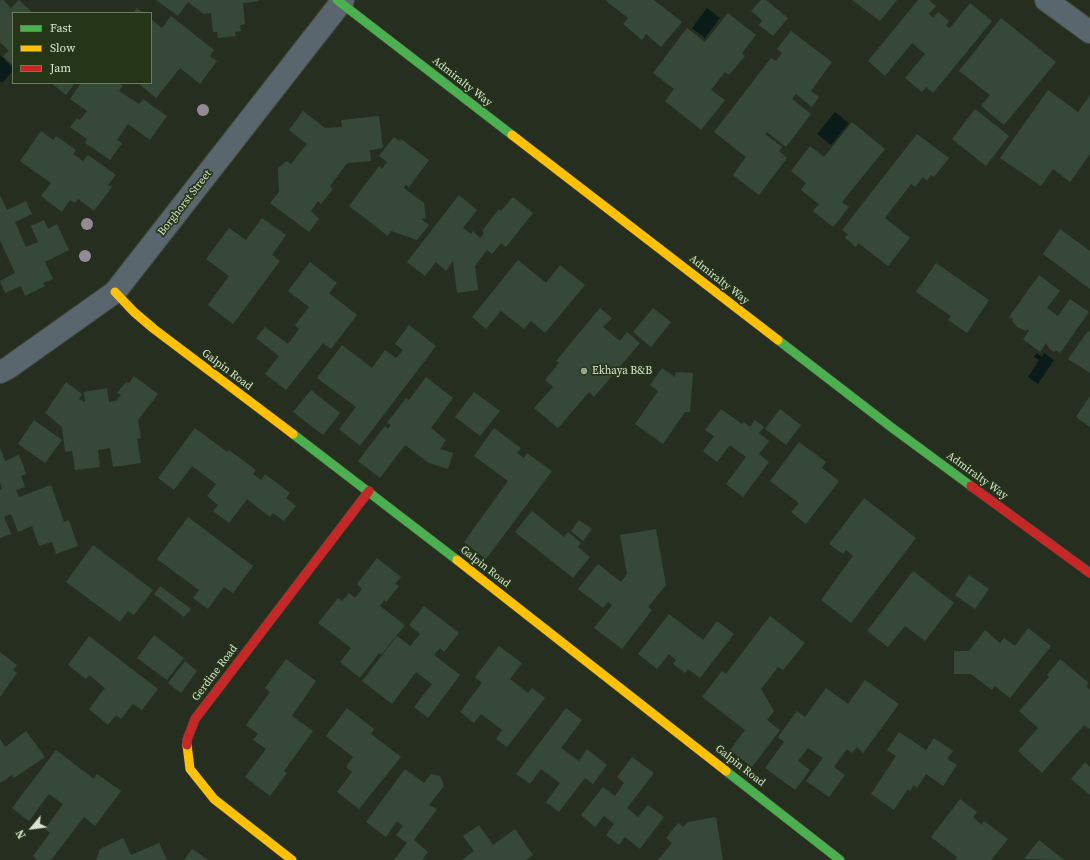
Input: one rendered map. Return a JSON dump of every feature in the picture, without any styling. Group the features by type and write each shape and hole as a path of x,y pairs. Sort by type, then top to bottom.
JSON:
{"street":[{"path":"1046,0 1090,32"},
{"name":"Borghorst Street","path":"0,372 8,368 115,292 340,1"},
{"name":"Admiralty Way","path":"340,1 891,427 1090,574"},
{"name":"Galpin Road","path":"115,292 134,312 154,329 369,492 840,860"},
{"name":"Gerdine Road","path":"292,860 214,799 190,768 187,740 195,719 369,492"}],"water":[{"path":"707,8 720,18 705,38 692,28"},
{"path":"0,55 12,67 12,72 2,83 0,81"},
{"path":"835,112 849,123 831,145 817,134"},
{"path":"1037,353 1042,357 1044,353 1054,360 1038,384 1028,377 1039,360 1034,357"}],"building":[{"path":"0,0 3,0 11,8 19,0 32,12 12,12 12,65 3,56 9,51 0,42"},
{"path":"156,0 259,1 243,3 245,24 240,25 241,31 235,32 236,36 218,38 217,32 213,32 211,13 204,14 188,2 178,16"},
{"path":"654,0 682,22 661,47 646,34 642,40 623,24 628,18 606,1"},
{"path":"761,0 766,0 788,18 773,36 759,25 762,20 751,11"},
{"path":"852,0 897,0 880,21"},
{"path":"918,0 929,0 936,6 929,14 933,18 938,12 949,21 946,26 950,28 970,3 992,21 933,93 926,87 922,92 905,78 925,54 912,43 885,76 868,61"},
{"path":"137,8 142,12 134,12"},
{"path":"728,13 756,35 742,53 745,56 729,75 725,72 711,90 725,100 701,130 665,101 674,89 653,73 687,28 705,42"},
{"path":"171,16 214,50 210,56 217,61 200,84 180,68 156,98 139,84 152,84 152,20 162,28"},
{"path":"1001,18 1056,62 1004,125 981,106 990,95 959,71"},
{"path":"791,31 832,62 811,91 819,97 812,107 796,94 792,99 811,114 786,147 767,132 765,134 782,147 779,151 787,158 759,195 733,175 746,157 714,132 771,58 776,61 782,53 777,49"},
{"path":"52,84 74,84 66,95"},
{"path":"80,84 120,84 123,86 119,91 139,104 143,99 167,116 150,140 128,124 117,140 122,143 110,160 85,143 87,139 70,127 77,118 80,120 87,111 70,99"},
{"path":"1048,90 1078,112 1090,95 1090,154 1070,182 1053,169 1041,186 1000,158"},
{"path":"975,109 1009,136 986,166 952,139"},
{"path":"303,111 325,128 342,127 341,120 379,116 383,148 370,150 371,161 347,163 330,186 333,189 321,204 318,201 311,211 319,219 309,232 270,203 279,192 278,168 287,161 291,164 307,144 289,130"},
{"path":"852,122 885,149 842,202 849,207 833,227 813,211 819,204 801,190 806,183 791,171 810,146 824,157"},
{"path":"41,131 53,140 56,136 76,150 73,154 83,161 88,155 116,175 108,185 112,187 94,211 78,199 75,203 70,200 62,212 41,196 51,183 20,161"},
{"path":"917,134 949,158 934,177 931,175 927,181 923,177 915,187 911,184 885,218 910,238 888,266 858,243 856,247 845,238 848,234 842,230"},
{"path":"394,137 399,141 401,139 429,160 409,187 406,185 404,188 424,203 426,218 421,219 429,225 417,240 391,231 388,236 349,206 379,166 382,169 387,162 379,156"},
{"path":"0,195 7,210 26,201 32,214 15,222 26,247 38,242 31,226 44,220 48,229 57,224 69,250 45,262 53,279 43,283 45,286 25,296 21,286 5,293 0,281 15,273 0,240"},
{"path":"459,195 477,210 463,228 471,234 473,231 480,238 484,233 482,231 499,209 501,211 513,197 533,213 506,247 501,243 492,254 487,250 475,266 478,290 457,293 453,261 446,271 436,262 425,276 407,262"},
{"path":"262,218 286,235 272,255 280,261 233,324 208,305 229,276 206,259 229,228 246,240"},
{"path":"1060,229 1090,251 1090,289 1043,254"},
{"path":"518,260 546,283 560,265 585,285 545,333 531,321 524,329 501,311 486,329 472,317"},
{"path":"310,262 337,283 329,293 357,315 331,349 323,343 286,390 265,374 279,356 256,338 265,327 288,344 299,329 295,325 309,307 288,291"},
{"path":"936,263 989,300 967,333 948,320 951,316 916,292"},
{"path":"1039,275 1060,291 1047,308 1058,316 1070,299 1089,312 1060,353 1056,350 1054,352 1046,343 1040,352 1023,339 1029,331 1027,329 1026,331 1017,327 1012,321 1013,319 1009,317"},
{"name":"Ekhaya B&B","path":"600,308 612,318 603,327 620,341 627,332 640,343 594,397 589,392 558,428 534,408 553,387 545,380 559,363 556,361"},
{"path":"653,308 671,322 651,347 633,332"},
{"path":"409,325 436,346 360,446 339,429 356,407 317,378 342,345 372,368 385,350 396,358 403,350 395,344"},
{"path":"1088,331 1090,332 1090,373 1068,359"},
{"path":"662,368 675,377 676,372 693,373 690,412 685,412 663,444 635,424 658,391 650,385"},
{"path":"134,376 158,394 138,420 141,438 137,439 141,463 113,467 110,448 98,450 100,467 75,470 72,451 65,452 62,427 45,413 66,382 82,394 79,399 85,402 84,392 107,388 109,402 116,401 121,395 117,393 126,382 129,383"},
{"path":"426,377 453,398 431,428 446,440 440,449 453,453 448,469 429,463 405,445 380,478 358,461 385,426 388,429 391,425 387,423 406,398 409,400"},
{"path":"311,390 340,413 323,435 293,412"},
{"path":"474,392 500,411 480,436 455,417"},
{"path":"1090,396 1090,427 1076,417"},
{"path":"721,409 742,424 744,422 750,427 755,420 764,427 759,433 769,441 759,454 769,462 743,497 726,484 746,457 730,445 717,462 703,451 714,436 705,430"},
{"path":"780,409 801,425 786,445 765,429"},
{"path":"34,420 62,440 45,463 18,444"},
{"path":"195,428 227,452 229,450 256,470 253,474 261,480 265,474 290,493 286,498 296,506 284,521 273,513 270,517 247,499 229,523 213,511 218,505 207,496 216,484 192,466 174,490 158,478"},
{"path":"494,428 521,448 517,453 524,458 527,453 552,471 486,559 464,542 508,481 474,456"},
{"path":"799,442 826,462 822,468 839,481 806,524 791,512 799,503 770,481"},
{"path":"0,448 5,461 19,455 22,462 26,474 21,476 25,487 16,490 19,497 51,485 64,522 69,520 78,546 56,554 52,542 39,546 32,526 18,532 11,514 4,517 11,534 0,538 0,490 2,489 0,482"},
{"path":"864,498 916,538 851,623 821,600 853,556 846,550 843,554 829,544"},
{"path":"532,511 564,537 568,532 581,543 578,547 590,557 573,578 515,532"},
{"path":"188,517 253,566 233,593 224,587 208,609 193,598 199,590 157,559"},
{"path":"579,520 592,529 583,541 571,531"},
{"path":"656,529 666,585 648,607 652,610 622,649 594,628 612,605 608,602 603,608 578,589 598,564 621,582 627,574 620,535"},
{"path":"93,545 153,590 134,615 128,611 120,622 66,582"},
{"path":"377,558 401,577 395,584 399,586 386,602 384,600 380,606 405,625 381,655 379,653 360,678 340,662 351,648 318,623 338,598 342,601 349,593 355,598 362,589 357,584"},
{"path":"913,571 954,603 925,641 905,626 888,647 867,631"},
{"path":"969,575 989,589 975,609 955,595"},
{"path":"160,586 191,609 184,617 154,594"},
{"path":"424,606 459,633 444,652 440,648 434,655 460,675 428,718 414,707 432,684 416,672 392,704 362,681 397,636 410,646 420,634 409,625"},
{"path":"669,614 703,640 717,621 734,634 700,678 688,669 685,673 673,664 676,660 669,654 657,669 638,654"},
{"path":"770,616 805,643 783,670 778,667 761,689 774,711 767,720 780,730 752,767 730,750 745,730 702,697 722,671 726,674"},
{"path":"1028,628 1051,646 1010,698 995,686 992,690 971,674 954,674 954,651 969,651 985,630 1000,643 1004,638 1015,646"},
{"path":"154,635 184,658 167,680 137,658"},
{"path":"89,636 158,689 142,710 133,704 121,719 116,715 108,725 89,709 105,688 89,675 86,679 68,665"},
{"path":"499,646 522,663 510,679 528,693 532,688 545,698 507,747 496,739 502,730 481,714 474,723 460,712 482,683 475,677"},
{"path":"0,652 17,665 13,670 17,673 0,697"},
{"path":"286,659 316,681 292,716 313,731 284,771 287,773 270,796 245,777 266,749 253,740 258,734 246,725 270,692 265,688"},
{"path":"1060,659 1089,683 1086,686 1090,690 1090,728 1089,729 1084,725 1042,773 1018,751 1038,728 1019,711 1049,677 1047,675"},
{"path":"185,661 197,671 181,693 168,683"},
{"path":"865,680 899,704 863,753 857,747 852,753 847,749 834,767 845,775 829,797 806,781 823,758 808,748 798,761 810,770 795,790 765,768 784,742 778,737 797,711 805,717 826,688 848,704"},
{"path":"347,708 374,729 371,734 401,757 359,809 337,792 352,772 346,767 353,757 326,736"},
{"path":"566,708 582,720 561,748 579,761 587,749 607,765 593,784 585,778 559,812 546,802 560,783 541,769 530,784 516,774"},
{"path":"26,731 45,757 14,778 12,775 0,783 0,739 5,747"},
{"path":"899,732 926,750 934,738 953,751 947,759 957,765 943,786 926,774 917,788 914,785 910,791 908,789 894,810 871,794 896,756 887,750"},
{"path":"56,750 94,779 97,774 121,791 95,826 84,817 51,860 37,860 33,856 50,833 45,829 63,804 49,794 29,821 12,808"},
{"path":"632,757 654,773 627,808 638,817 648,805 664,817 640,849 625,837 619,845 606,835 614,824 604,816 595,827 581,815 603,787 615,796 624,783 617,777"},
{"path":"1085,762 1090,767 1090,795 1071,779"},
{"path":"405,769 424,783 431,774 440,776 444,786 429,805 437,809 414,840 428,852 422,860 394,860 407,843 396,835 403,826 397,821 386,837 366,822"},
{"path":"960,799 977,812 973,817 982,825 984,821 1008,839 991,860 955,860 957,857 931,837"},
{"path":"716,817 723,860 658,860 672,843 666,838 678,823 683,827 688,822"},
{"path":"479,825 493,845 515,829 533,855 526,860 462,860 474,851 463,836"},
{"path":"123,838 131,855 159,843 167,860 96,860 100,849"},
{"path":"1039,840 1064,860 1024,859"},
{"path":"192,849 208,860 184,860"}],"traffic: fast":[{"path":"337,0 512,135"},
{"path":"778,340 891,427 971,486"},
{"path":"293,434 457,560"},
{"path":"726,771 840,860"}],"traffic: slow":[{"path":"512,135 778,340"},
{"path":"115,292 134,312 154,329 293,434"},
{"path":"457,560 726,771"},
{"path":"187,745 190,769 214,799 292,860"}],"traffic: jam":[{"path":"971,486 1090,573"},
{"path":"187,745 187,740 195,719 369,491"}],"place":[{"name":"Ekhaya B&B","path":"584,371"}]}
